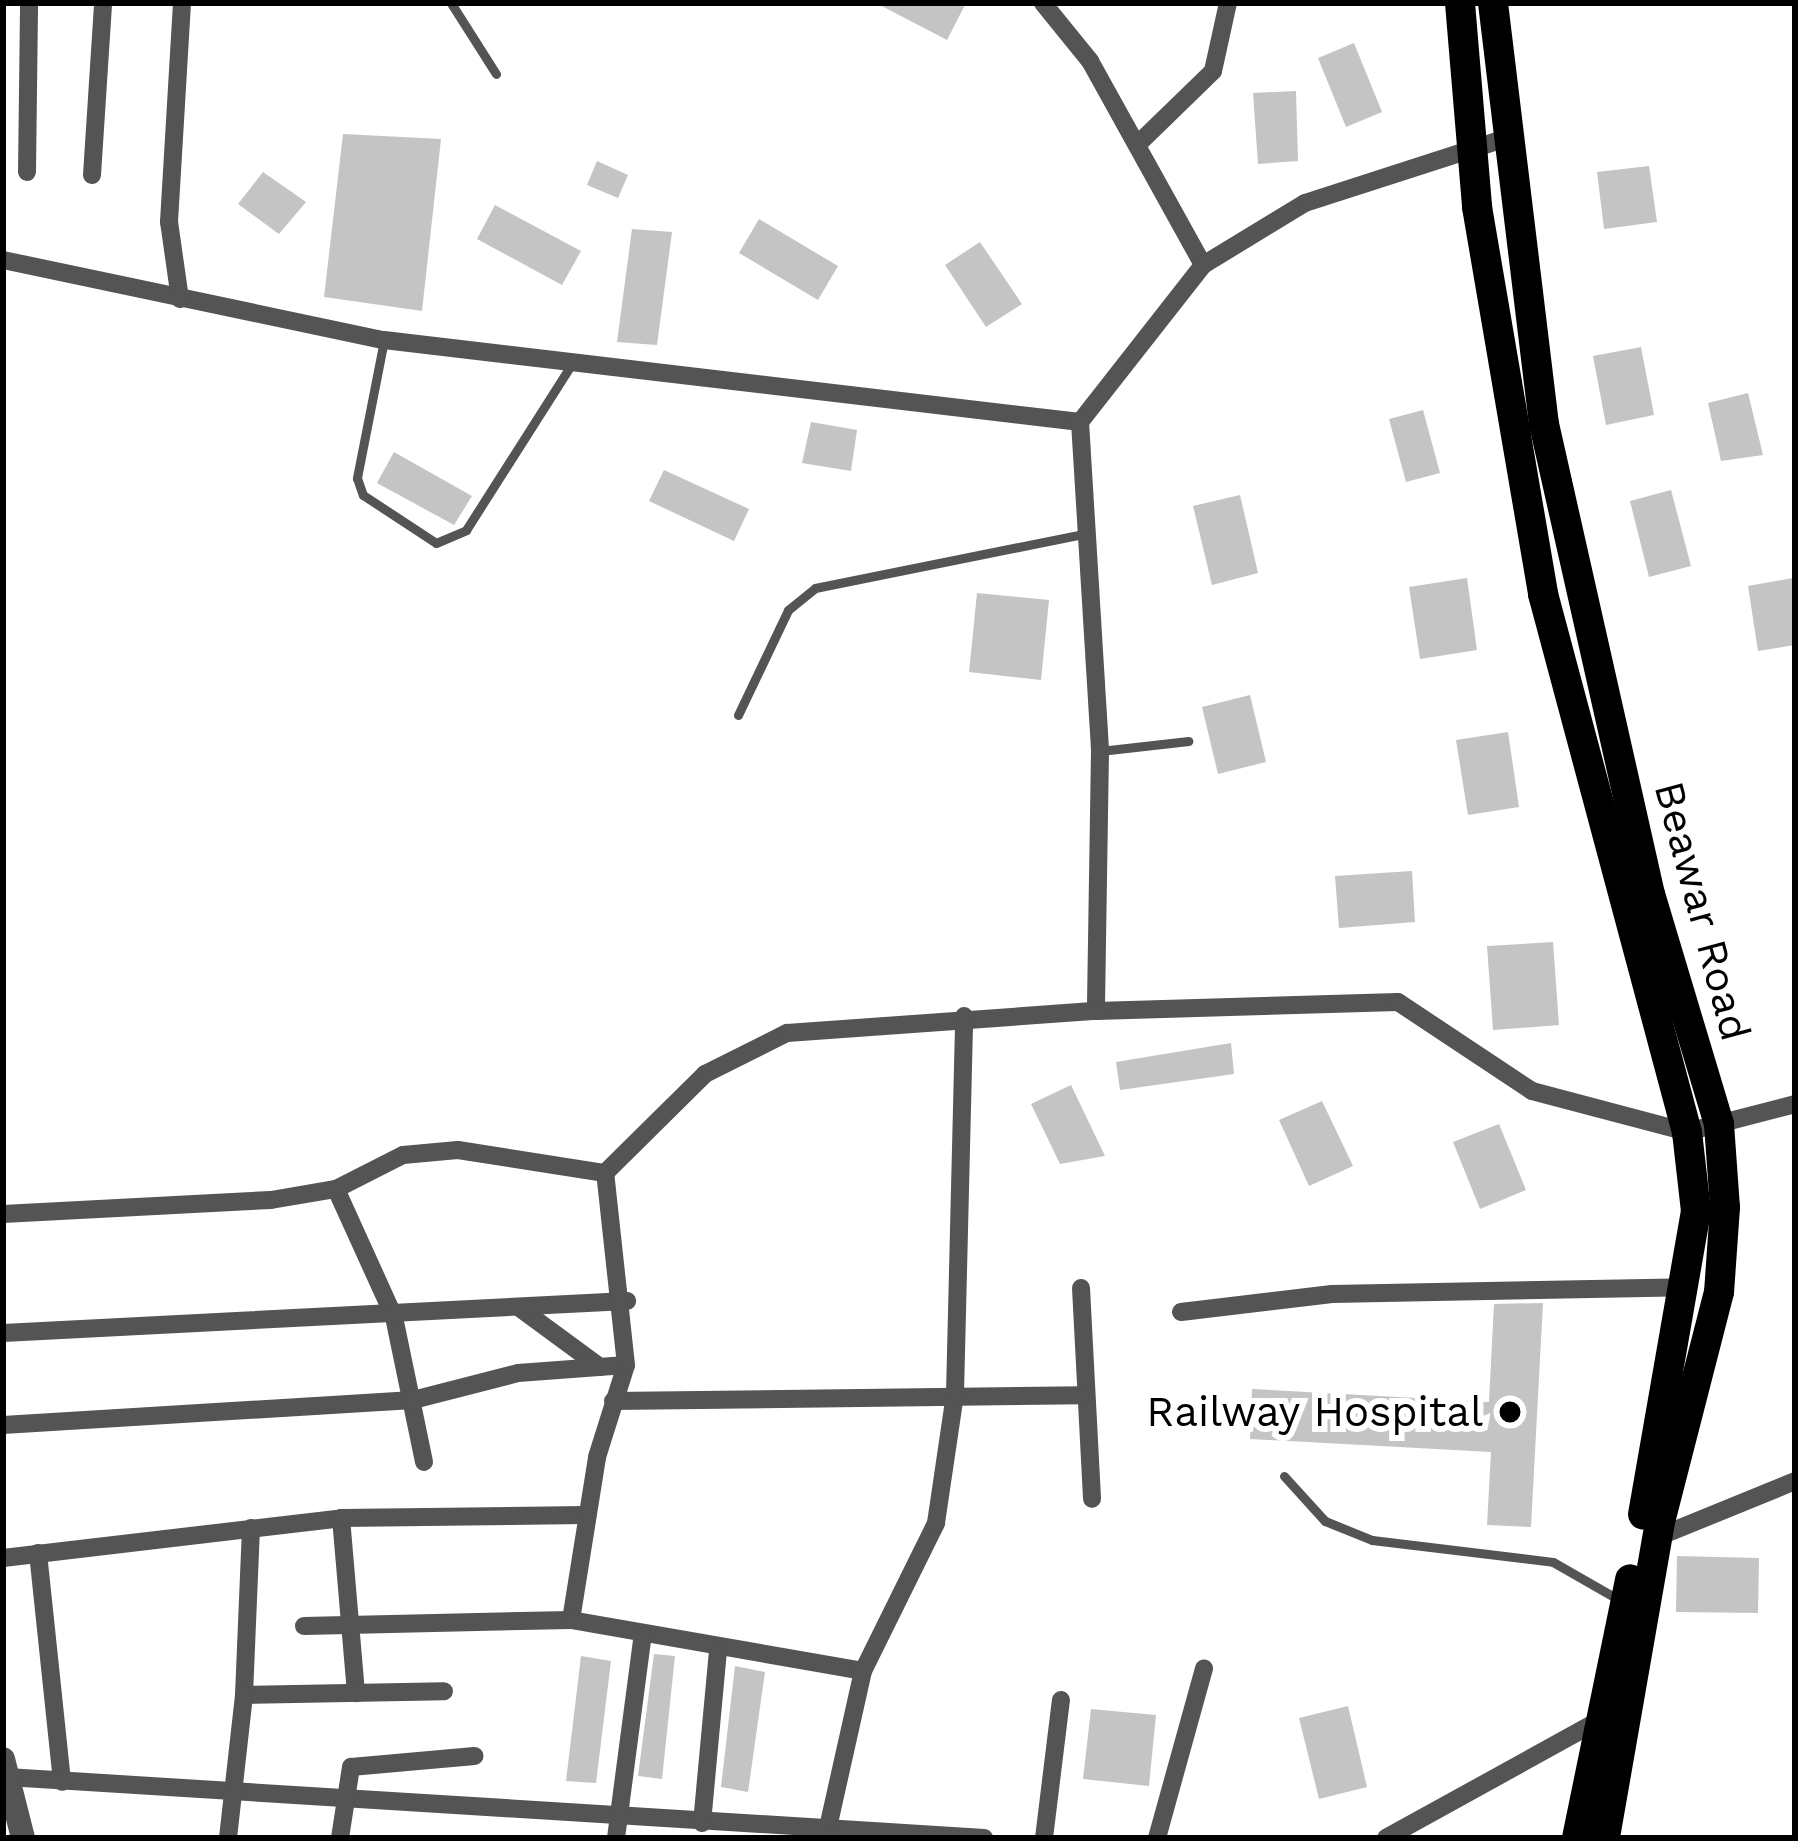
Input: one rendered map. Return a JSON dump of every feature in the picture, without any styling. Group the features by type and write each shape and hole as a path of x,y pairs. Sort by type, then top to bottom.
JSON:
{"main road":[{"name":"Beawar Road","path":"1460,3 1476,194 1543,594 1687,1132 1696,1211 1652,1531 1614,1716 1577,1838"},
{"name":"Beawar Road","path":"1493,3 1508,185 1576,587 1719,1124 1719,1292 1662,1462"},
{"name":"Beawar Road","path":"1605,1838 1614,1716"}],"street":[{"path":"27,172 29,3"},
{"path":"92,175 103,3"},
{"path":"180,299 169,201 182,3"},
{"path":"1043,3 1137,146 1202,265"},
{"path":"1137,146 1213,70 1228,3"},
{"path":"1096,1011 1100,751 1080,499 1080,422 1202,265 1305,203 1504,139"},
{"path":"3,260 384,340 1080,422"},
{"path":"605,1173 738,1051 787,1033 964,1016 1397,1002 1532,1091 1687,1132 1795,1104"},
{"path":"829,1822 863,1671 937,1523 955,1394 964,1016"},
{"path":"3,1214 336,1189 371,1165 458,1150 605,1173"},
{"path":"571,1620 597,1456 626,1365 627,1301 605,1173"},
{"path":"336,1189 394,1318 424,1462"},
{"path":"1181,1312 1332,1294 1686,1287"},
{"path":"1081,1288 1092,1499"},
{"path":"3,1333 394,1318 627,1301"},
{"path":"521,1309 600,1367"},
{"path":"3,1425 412,1400 626,1365"},
{"path":"611,1409 955,1394 1084,1395"},
{"path":"1652,1531 1795,1481"},
{"path":"3,1558 341,1518 586,1515"},
{"path":"341,1518 356,1694"},
{"path":"228,1838 244,1696 251,1528"},
{"path":"38,1553 62,1782"},
{"path":"304,1626 571,1620 863,1671"},
{"path":"618,1828 644,1634"},
{"path":"694,1828 718,1648"},
{"path":"1156,1838 1204,1668"},
{"path":"244,1696 444,1691"},
{"path":"1044,1838 1061,1700"},
{"path":"1385,1838 1614,1716"},
{"path":"340,1838 351,1767 476,1756"},
{"path":"23,1838 7,1786 62,1782 235,1798 540,1815 618,1828 778,1833 829,1822 984,1838"},
{"path":"536,1838 540,1815"}],"lane":[{"path":"451,3 496,74"},
{"path":"384,340 357,478 363,496 436,543 466,530 571,365"},
{"path":"738,715 788,610 815,588 1082,529"},
{"path":"1100,751 1188,741"},
{"path":"1284,1476 1324,1521 1372,1540 1570,1569 1635,1609"}],"building":[{"path":"876,3 966,3 947,40"},
{"path":"1354,43 1382,112 1346,127 1318,58"},
{"path":"1296,91 1298,161 1258,164 1253,93"},
{"path":"343,134 441,139 422,311 324,297"},
{"path":"597,161 628,175 618,198 587,185"},
{"path":"1649,166 1657,222 1604,229 1597,172"},
{"path":"263,172 306,202 279,234 238,204"},
{"path":"495,205 581,251 562,285 477,239"},
{"path":"759,219 838,266 818,300 739,253"},
{"path":"632,229 672,232 657,345 617,342"},
{"path":"980,242 1022,304 986,327 945,265"},
{"path":"1641,347 1654,415 1606,425 1593,356"},
{"path":"1748,393 1763,455 1721,461 1708,403"},
{"path":"1423,410 1440,473 1406,482 1389,419"},
{"path":"811,422 857,430 851,471 802,463"},
{"path":"394,452 472,496 454,525 377,483"},
{"path":"664,470 749,509 734,541 649,501"},
{"path":"1671,490 1691,566 1649,577 1630,501"},
{"path":"1240,495 1258,573 1212,585 1193,506"},
{"path":"1467,578 1477,650 1420,659 1409,587"},
{"path":"1793,578 1795,645 1758,651 1748,586"},
{"path":"977,593 1049,600 1041,680 969,672"},
{"path":"1250,695 1266,762 1218,774 1202,707"},
{"path":"1508,732 1519,807 1468,815 1456,740"},
{"path":"1412,871 1415,922 1339,928 1335,876"},
{"path":"1553,942 1559,1025 1493,1030 1487,946"},
{"path":"1231,1043 1234,1074 1120,1090 1116,1062"},
{"path":"1071,1085 1105,1156 1060,1164 1031,1104"},
{"path":"1322,1101 1353,1166 1309,1186 1279,1120"},
{"path":"1499,1124 1526,1190 1480,1209 1453,1142"},
{"path":"1543,1303 1531,1527 1487,1525 1491,1452 1250,1439 1252,1389 1489,1402 1494,1304"},
{"path":"1677,1556 1759,1558 1758,1613 1676,1612"},
{"path":"654,1654 675,1656 662,1779 638,1776"},
{"path":"581,1656 611,1661 596,1783 566,1781"},
{"path":"735,1666 765,1672 748,1792 721,1787"},
{"path":"1348,1706 1367,1787 1319,1799 1299,1718"},
{"path":"1091,1709 1156,1715 1149,1786 1083,1779"}],"place":[{"name":"Railway Hospital","path":"1510,1412"}]}
